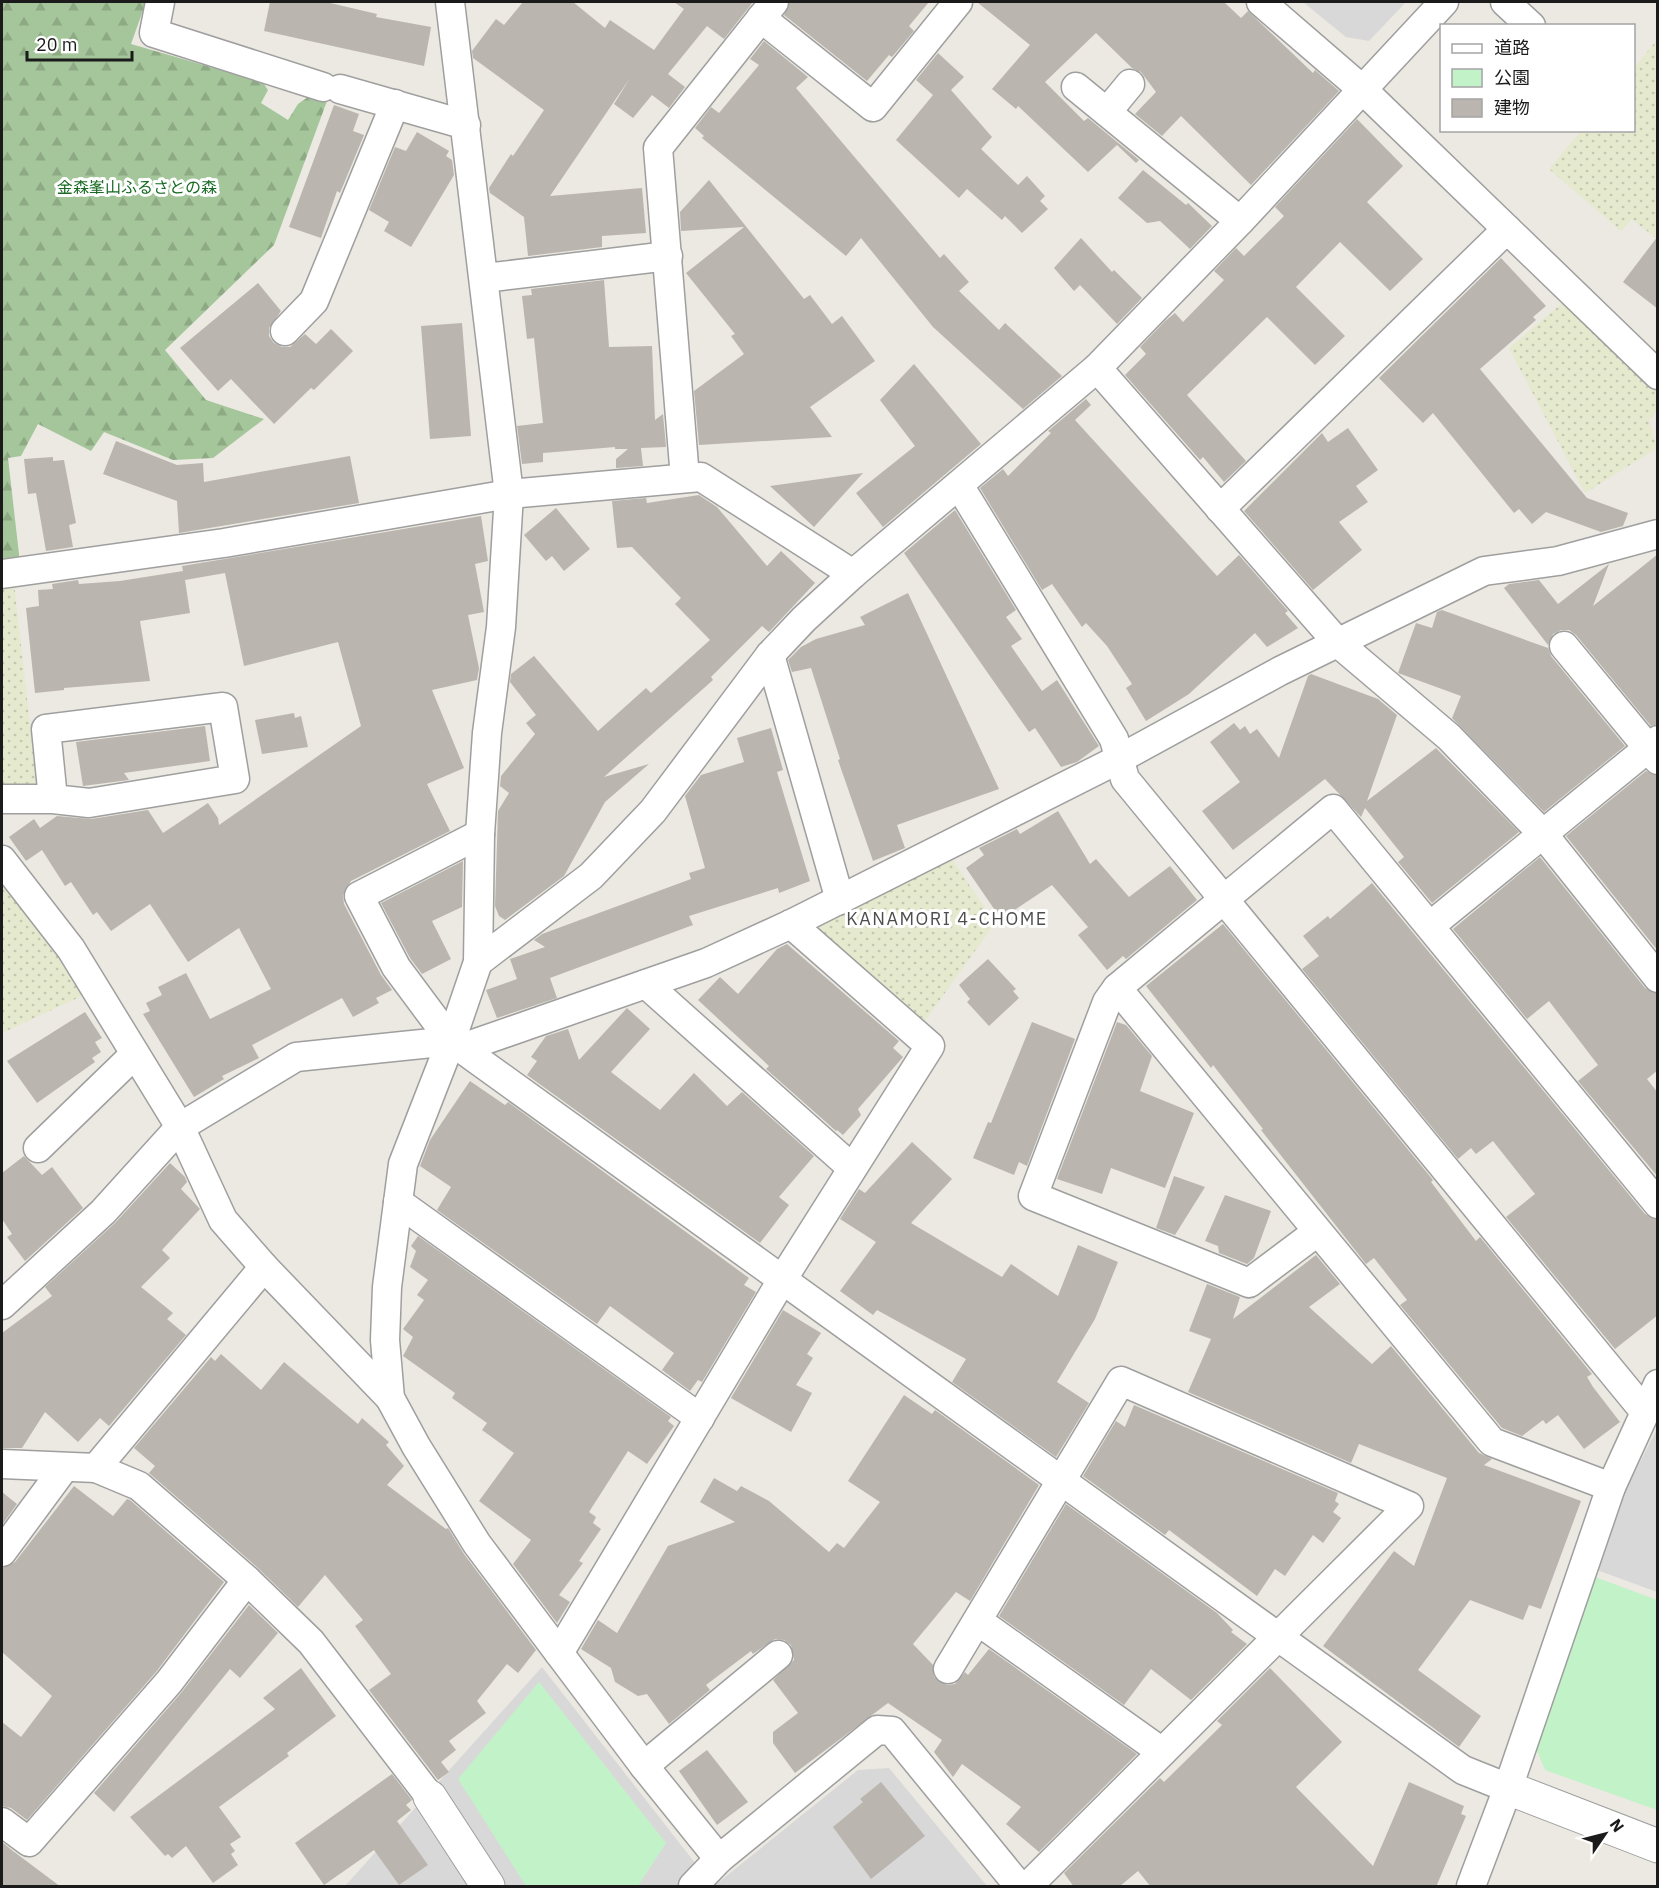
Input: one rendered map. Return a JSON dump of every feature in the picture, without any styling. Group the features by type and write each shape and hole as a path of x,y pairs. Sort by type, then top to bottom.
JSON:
{"street":[{"path":"160,2 154,33 331,88 466,125"},
{"path":"390,1398 385,1340 387,1287 403,1164 456,1045 477,962 480,834 487,733 501,627 509,494 485,278 450,2"},
{"path":"685,478 658,148 768,10 873,107 958,2"},
{"path":"1261,2 1363,90 1658,375"},
{"path":"477,962 591,876 653,811 770,655 804,618 1097,368 1240,221 1444,2"},
{"path":"1504,2 1529,24"},
{"path":"1107,112 1130,84"},
{"path":"1076,87 1240,221"},
{"path":"285,331 314,301 394,105"},
{"path":"1220,509 1507,229"},
{"path":"485,278 668,256"},
{"path":"1097,368 1338,643 1449,737 1543,834 1658,978"},
{"path":"2,574 224,543 509,494 701,477 853,574"},
{"path":"959,485 1113,739 1125,779 1645,1412"},
{"path":"2,1305 103,1212 180,1127 296,1057 456,1045 706,963 840,900 1119,759 1280,671 1484,571 1558,561 1658,534"},
{"path":"1430,927 1543,834 1654,749 1564,646"},
{"path":"770,655 840,900"},
{"path":"2,799 53,799 89,803 235,779 223,706 46,729 53,799"},
{"path":"1317,1232 1249,1283 1033,1196 1107,1002 1117,988 1333,809 1658,1204"},
{"path":"480,834 359,896 396,968 456,1045 1464,1770 1658,1846"},
{"path":"2,860 71,949 180,1127 223,1220 264,1267 390,1398 416,1446 477,1544 644,1766 718,1859"},
{"path":"559,1653 782,1280 930,1046 792,924"},
{"path":"646,984 852,1168"},
{"path":"1117,988 1492,1442 1611,1487"},
{"path":"38,1148 135,1054"},
{"path":"398,1202 700,1418"},
{"path":"96,1468 264,1267"},
{"path":"948,1669 1121,1381 1409,1506 1028,1887"},
{"path":"1470,1887 1508,1788 1611,1487 1658,1384"},
{"path":"2,1464 96,1468 139,1486 247,1580 312,1642 430,1797 488,1887"},
{"path":"2,1552 64,1468"},
{"path":"2,1822 29,1842 169,1682 247,1580"},
{"path":"978,1621 1162,1752"},
{"path":"644,1766 778,1655"},
{"path":"693,1887 718,1859 877,1730 892,1731 1019,1887"}],"shaded area":[{"path":"1303,2 1406,2 1369,41 1346,37"},
{"path":"1657,1429 1657,1592 1597,1570 1627,1487"},
{"path":"542,1667 713,1886 345,1886"},
{"path":"889,1768 987,1886 714,1886 858,1770"}],"green space":[{"name":"金森峯山ふるさとの森","path":"2,2 146,2 131,44 238,75 259,77 268,90 261,103 288,120 298,104 308,97 327,101 274,245 165,350 206,400 264,419 213,458 173,460 104,432 91,451 38,424 21,456 8,458 20,563 2,565"},
{"path":"1657,40 1657,239 1632,219 1621,231 1549,169 1580,132 1635,132 1635,67"},
{"path":"1566,300 1657,390 1657,411 1649,420 1657,448 1585,493 1509,348"},
{"path":"14,584 37,786 2,786 2,585"},
{"path":"951,858 995,923 922,1025 820,935 821,922"},
{"path":"2,877 60,954 84,995 2,1033"},
{"path":"1595,1577 1657,1600 1657,1810 1545,1770 1535,1746"},
{"path":"539,1682 666,1843 638,1886 526,1886 458,1779"}],"building":[{"path":"270,2 326,2 377,14 376,17 431,27 424,66 264,31"},
{"path":"523,2 573,2 605,28 610,20 654,50 684,9 674,2 753,2 724,39 707,26 668,74 685,87 669,108 652,95 633,118 614,104 630,78 550,196 642,188 646,233 602,236 602,247 528,256 524,217 490,193 489,188 511,154 513,156 544,110 473,58 472,51 496,19 504,25"},
{"path":"790,2 929,2 909,26 914,31 867,81 784,15"},
{"path":"977,2 1224,2 1241,18 1248,11 1313,73 1315,70 1339,91 1251,185 1181,116 1162,136 1135,114 1156,92 1141,72 1132,68 1096,33 1045,82 1084,121 1088,118 1139,160 1136,163 1117,145 1088,172 1018,106 1016,109 992,89 1030,45"},
{"path":"764,41 808,77 796,88 940,258 944,254 969,282 959,291 999,330 1005,323 1062,376 1023,409 933,327 861,238 846,256 702,138 704,136 695,128 711,107 719,113 759,65 750,59"},
{"path":"938,53 964,77 951,90 992,137 981,149 1018,185 1027,176 1045,196 1040,201 1048,209 1022,233 1005,216 1002,220 967,189 959,198 896,140 933,95 916,80"},
{"path":"334,105 359,114 353,131 364,135 340,193 337,191 321,238 289,227"},
{"path":"1357,119 1403,166 1367,202 1423,259 1390,291 1340,242 1296,287 1345,336 1315,365 1267,317 1187,395 1246,461 1224,482 1203,457 1200,460 1125,375 1146,354 1140,347 1165,321 1175,313 1183,322 1224,280 1214,271 1236,248 1244,256 1284,216 1275,207"},
{"path":"417,132 449,151 446,156 452,160 454,175 411,247 384,231 389,222 369,210 395,147 406,151"},
{"path":"1143,170 1186,205 1188,203 1212,226 1190,249 1160,221 1147,223 1118,198"},
{"path":"709,180 804,299 810,295 832,324 842,316 875,361 810,407 832,437 699,445 694,391 744,354 731,336 735,334 686,273 744,227 681,231 680,212"},
{"path":"1658,236 1658,309 1623,282"},
{"path":"1081,238 1112,272 1114,270 1142,298 1117,324 1080,285 1074,291 1054,268"},
{"path":"1501,258 1546,306 1533,317 1536,320 1480,369 1587,498 1628,513 1623,526 1601,532 1546,512 1532,524 1519,509 1514,513 1433,413 1423,423 1379,378"},
{"path":"604,280 609,347 652,346 655,420 663,414 666,447 641,448 643,466 616,468 616,459 628,449 615,449 615,447 543,453 543,462 522,464 517,426 543,423 534,338 527,339 522,296 532,295 531,289"},
{"path":"258,283 281,311 269,328 269,336 274,343 282,347 290,347 305,334 316,344 331,329 353,351 314,390 311,388 274,424 231,379 218,391 180,348"},
{"path":"462,323 471,436 430,439 421,326"},
{"path":"914,364 981,444 883,527 856,493 915,446 880,400"},
{"path":"1086,399 1091,405 1075,420 1217,576 1239,555 1288,611 1285,613 1298,628 1267,647 1255,633 1189,694 1146,721 1126,688 1132,684 1107,646 1086,623 1082,627 1052,584 1042,590 980,488 1003,469 1008,476 1051,433 1048,431"},
{"path":"1348,428 1378,470 1356,486 1368,502 1339,522 1362,550 1313,590 1244,511 1322,433 1328,442"},
{"path":"116,441 177,465 203,463 204,482 350,456 359,503 179,533 177,501 103,474"},
{"path":"53,457 53,461 64,460 76,523 69,525 73,547 46,551 36,493 28,494 24,459"},
{"path":"863,473 814,527 770,486"},
{"path":"699,495 717,507 767,566 781,551 815,583 769,632 762,626 711,677 713,680 604,777 649,764 605,802 564,876 505,920 499,916 495,906 498,811 509,793 500,786 501,776 535,734 526,723 536,715 510,682 511,674 534,656 598,731 646,688 651,693 710,640 675,604 681,598 632,547 617,548 612,501 646,498 647,503"},
{"path":"556,508 590,549 564,571 552,556 546,561 524,535"},
{"path":"955,510 1016,610 1006,617 1022,639 1011,646 1042,691 1057,680 1099,746 1077,762 1061,767 1035,728 1029,732 904,553"},
{"path":"481,516 488,561 475,564 484,612 468,615 479,668 477,680 432,690 464,768 427,784 450,831 351,881 343,895 344,904 381,975 392,990 376,998 379,1003 353,1017 342,998 252,1045 259,1058 222,1076 224,1079 194,1097 143,1014 150,1011 146,1003 162,995 158,987 186,973 210,1019 271,989 239,928 188,962 150,904 111,931 97,912 93,915 71,882 65,886 42,850 26,861 9,837 34,819 40,828 57,816 91,819 148,810 163,833 208,803 218,818 219,825 361,726 338,642 244,666 225,573 185,580 190,613 140,621 150,681 64,688 64,690 35,693 26,608 39,606 38,590 53,589 52,584 78,580 79,584 120,581 183,571 182,566"},
{"path":"1658,554 1658,724 1651,726 1576,635 1569,630 1561,630 1553,634 1548,645 1504,588 1509,584 1539,580 1558,604 1609,564 1593,606"},
{"path":"908,593 999,789 897,825 905,848 873,861 838,760 840,759 811,668 792,672 788,660 801,647 816,639 865,625 860,617"},
{"path":"1442,610 1548,648 1551,656 1625,746 1544,812 1452,718 1461,696 1398,673 1416,623 1432,628 1437,612"},
{"path":"1311,674 1378,699 1397,715 1367,801 1436,748 1519,832 1432,903 1398,862 1404,857 1365,808 1361,817 1325,779 1233,850 1202,811 1240,782 1210,742 1234,723 1240,730 1245,726 1250,734 1257,729 1279,758 1308,676"},
{"path":"294,713 295,718 301,716 308,747 262,754 255,720"},
{"path":"205,726 210,761 124,773 129,780 83,786 76,742"},
{"path":"771,728 783,770 777,772 810,881 779,893 778,888 689,916 693,925 550,978 557,998 497,1018 486,990 517,979 510,959 545,947 534,940 542,934 691,879 689,873 705,868 685,796 701,775 744,762 737,738"},
{"path":"1646,771 1658,776 1658,951 1566,836"},
{"path":"1058,811 1090,864 1096,859 1129,897 1170,866 1197,900 1126,959 1123,956 1107,970 1078,935 1088,927 1052,885 1001,919 966,868 984,855 979,848 1017,829 1020,834"},
{"path":"1540,857 1645,988 1658,994 1658,1070 1647,1079 1658,1093 1658,1177 1578,1081 1598,1065 1549,1001 1527,1019 1453,929"},
{"path":"463,861 462,907 432,921 451,959 422,974 410,958 381,903"},
{"path":"1372,883 1645,1214 1658,1220 1658,1315 1615,1349 1506,1217 1535,1194 1493,1141 1476,1154 1471,1148 1458,1159 1302,969 1319,956 1303,936 1328,916 1330,919"},
{"path":"1223,924 1433,1180 1431,1182 1476,1241 1480,1237 1592,1374 1587,1377 1620,1422 1584,1449 1558,1415 1546,1424 1543,1420 1522,1436 1502,1428 1400,1305 1407,1300 1374,1258 1366,1264 1213,1065 1211,1068 1146,986"},
{"path":"787,944 899,1041 893,1048 903,1057 858,1109 861,1115 843,1135 766,1069 769,1066 698,1000 720,977 738,994 777,949"},
{"path":"988,959 1016,989 1013,991 1019,998 989,1026 967,1002 970,999 959,985"},
{"path":"627,1008 650,1029 611,1072 660,1110 694,1073 727,1106 742,1092 814,1156 779,1197 789,1205 760,1243 527,1075 537,1061 531,1057 546,1036 568,1029 579,1060"},
{"path":"85,1012 102,1038 95,1042 101,1052 92,1058 95,1062 37,1103 7,1061"},
{"path":"1032,1022 1075,1039 1027,1166 1019,1162 1014,1175 973,1158 988,1122 991,1123"},
{"path":"1117,1022 1126,1025 1152,1056 1140,1091 1194,1113 1165,1188 1111,1168 1102,1194 1057,1179"},
{"path":"470,1081 505,1105 508,1102 749,1278 744,1285 756,1292 702,1382 698,1380 690,1391 662,1370 674,1353 610,1306 597,1324 437,1210 451,1187 420,1166 430,1140"},
{"path":"912,1142 952,1179 911,1223 1002,1277 1011,1264 1058,1296 1078,1245 1118,1262 1095,1319 1057,1382 1089,1403 1056,1457 952,1382 966,1359 877,1310 873,1315 840,1291 876,1242 840,1219 859,1189 865,1193"},
{"path":"24,1156 42,1175 52,1167 83,1208 25,1261 7,1237 12,1234 2,1219 2,1173"},
{"path":"170,1163 185,1177 187,1182 181,1189 200,1209 162,1250 170,1258 141,1287 173,1313 167,1319 186,1335 109,1426 100,1418 78,1442 45,1412 22,1448 2,1448 2,1333 52,1296 45,1287 115,1223"},
{"path":"1174,1176 1205,1187 1175,1235 1156,1228"},
{"path":"1225,1195 1271,1211 1254,1258 1247,1264 1219,1253 1218,1246 1205,1241"},
{"path":"418,1236 671,1417 668,1421 674,1426 647,1464 628,1451 589,1512 596,1517 593,1523 601,1529 579,1561 583,1563 559,1595 570,1602 557,1623 513,1564 531,1540 479,1501 514,1453 482,1430 487,1423 452,1398 455,1393 403,1356 413,1337 403,1329 424,1300 417,1295 428,1280 410,1267 416,1251 411,1246"},
{"path":"1316,1255 1340,1284 1309,1307 1372,1364 1391,1346 1479,1453 1492,1459 1484,1465 1581,1501 1541,1609 1529,1605 1523,1620 1470,1600 1418,1670 1481,1716 1459,1747 1323,1646 1394,1551 1414,1566 1447,1478 1359,1444 1351,1463 1188,1392 1211,1339 1189,1331 1207,1284 1240,1297 1233,1319"},
{"path":"783,1310 821,1333 807,1354 813,1358 796,1385 812,1393 791,1432 731,1398"},
{"path":"221,1354 261,1390 284,1362 358,1424 362,1418 389,1442 386,1445 404,1466 387,1485 446,1529 448,1528 464,1554 536,1650 518,1673 507,1664 477,1701 486,1713 449,1741 456,1750 441,1762 449,1772 438,1780 369,1690 391,1674 355,1626 363,1620 325,1575 298,1607 258,1568 149,1473 155,1466 134,1448 211,1357 215,1361"},
{"path":"904,1395 932,1414 935,1410 1039,1485 970,1601 956,1592 913,1644 933,1665 934,1677 947,1685 955,1684 965,1672 968,1675 989,1649 1137,1754 1039,1852 1006,1824 1021,1807 962,1764 953,1777 934,1752 942,1740 888,1703 795,1773 773,1743 773,1732 798,1713 773,1680 794,1660 791,1645 784,1640 775,1639 753,1654 751,1651 706,1685 710,1690 669,1724 647,1694 638,1696 615,1682 611,1668 581,1649 598,1620 617,1633 668,1546 735,1522 700,1502 714,1478 737,1491 741,1486 769,1501 829,1552 837,1543 844,1548 880,1502 848,1481"},
{"path":"1134,1405 1338,1493 1335,1501 1339,1504 1333,1512 1341,1518 1323,1543 1313,1535 1285,1576 1275,1569 1257,1596 1169,1530 1165,1535 1083,1476 1116,1421 1125,1427"},
{"path":"74,1486 113,1516 127,1499 130,1500 224,1582 156,1672 27,1820 11,1808 2,1806 2,1722 21,1737 52,1696 2,1652 2,1568 15,1562"},
{"path":"2,1492 17,1504 2,1525"},
{"path":"1066,1504 1217,1613 1233,1630 1231,1632 1247,1644 1191,1700 1151,1669 1124,1705 999,1616"},
{"path":"249,1605 278,1633 240,1678 230,1669 114,1812 94,1793 181,1693"},
{"path":"301,1668 336,1716 287,1753 289,1756 219,1807 241,1837 230,1844 235,1851 231,1854 238,1865 213,1883 186,1846 172,1858 168,1854 165,1856 130,1817 275,1709 263,1698"},
{"path":"1270,1668 1342,1742 1296,1787 1373,1866 1409,1782 1464,1806 1461,1814 1466,1816 1436,1887 1151,1887 1138,1871 1119,1887 1074,1887 1064,1873 1160,1778 1164,1782 1222,1725 1217,1721"},
{"path":"707,1750 748,1802 717,1825 679,1771"},
{"path":"392,1774 412,1800 406,1805 411,1810 397,1821 428,1865 399,1885 374,1850 324,1885 295,1843"},
{"path":"881,1782 925,1836 871,1879 833,1827 863,1802 860,1799"},
{"path":"2,1842 13,1851 61,1887 2,1887"}],"district":[{"name":"KANAMORI 4-CHOME","path":"947,918"}]}
